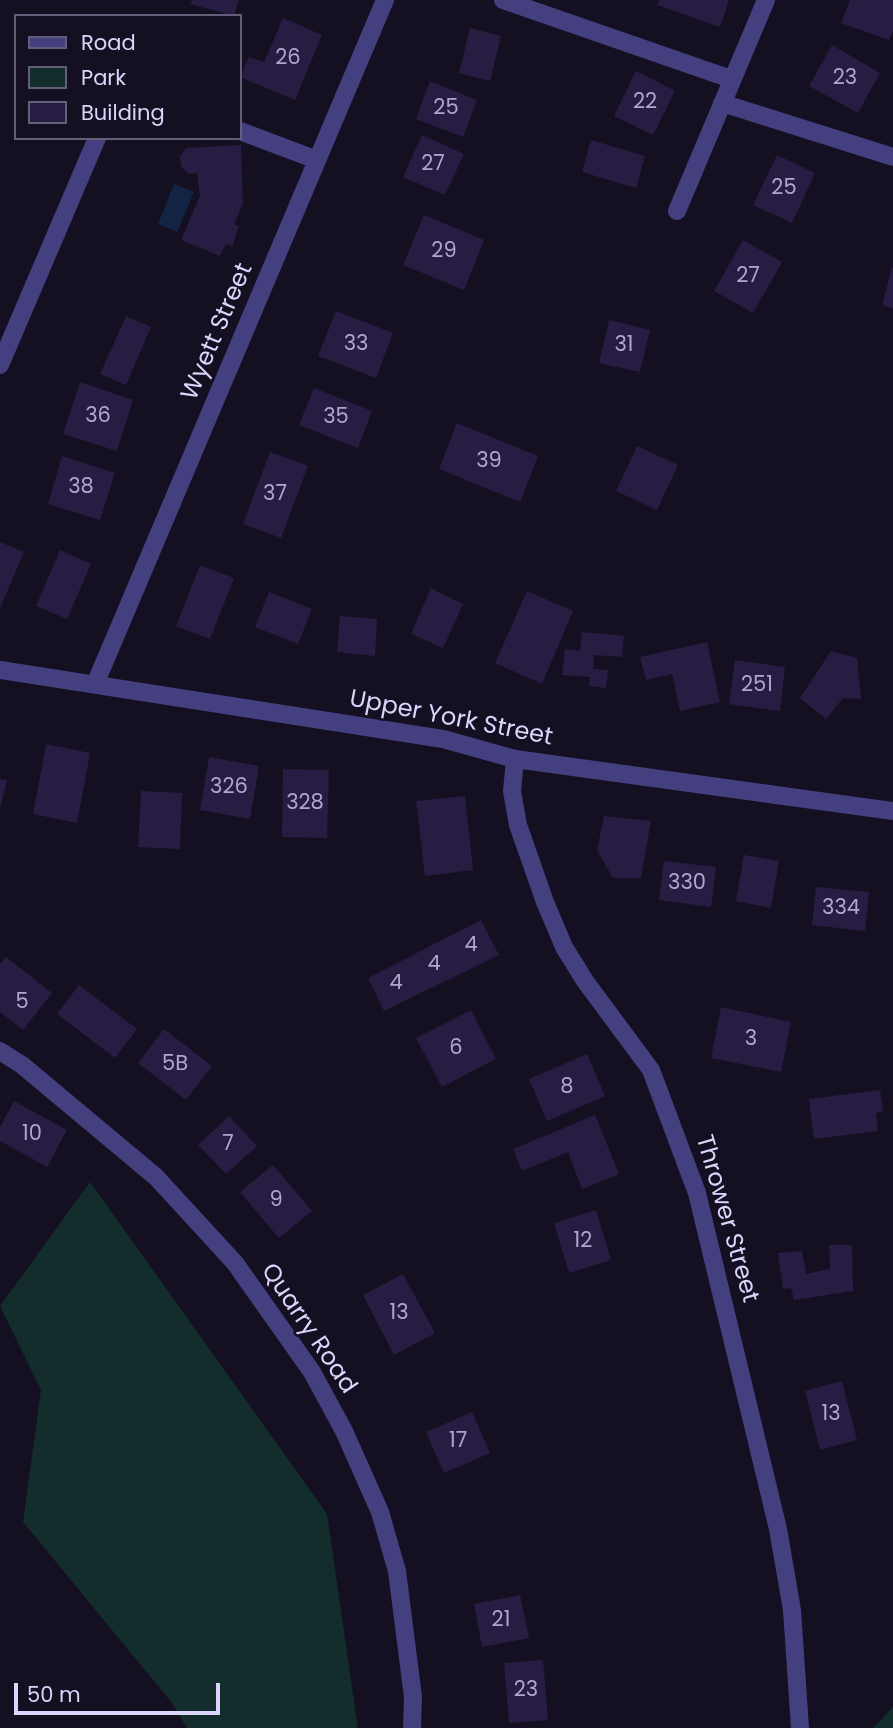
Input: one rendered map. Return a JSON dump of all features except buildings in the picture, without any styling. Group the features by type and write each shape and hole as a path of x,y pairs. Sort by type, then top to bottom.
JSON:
{"street":[{"name":"Wyett Street","path":"96,682 385,0"},
{"path":"503,0 731,79"},
{"path":"677,211 766,0"},
{"path":"722,103 893,157"},
{"path":"242,132 317,160"},
{"path":"0,365 96,140"},
{"name":"Upper York Street","path":"0,670 96,682 443,739 515,759 893,811"},
{"name":"Thrower Street","path":"515,759 512,791 518,825 545,902 564,947 585,981 650,1070 673,1122 697,1193 778,1529 792,1610 800,1728"},
{"name":"Quarry Road","path":"0,1051 31,1073 156,1177 235,1264 312,1372 344,1431 380,1512 397,1571 413,1697 412,1728"}],"green space":[{"path":"90,1182 327,1514 358,1728 187,1728 172,1703 23,1522 41,1390 0,1306"},
{"path":"893,1707 893,1728 873,1728"}],"water":[{"path":"174,184 194,192 177,232 158,224"}]}
